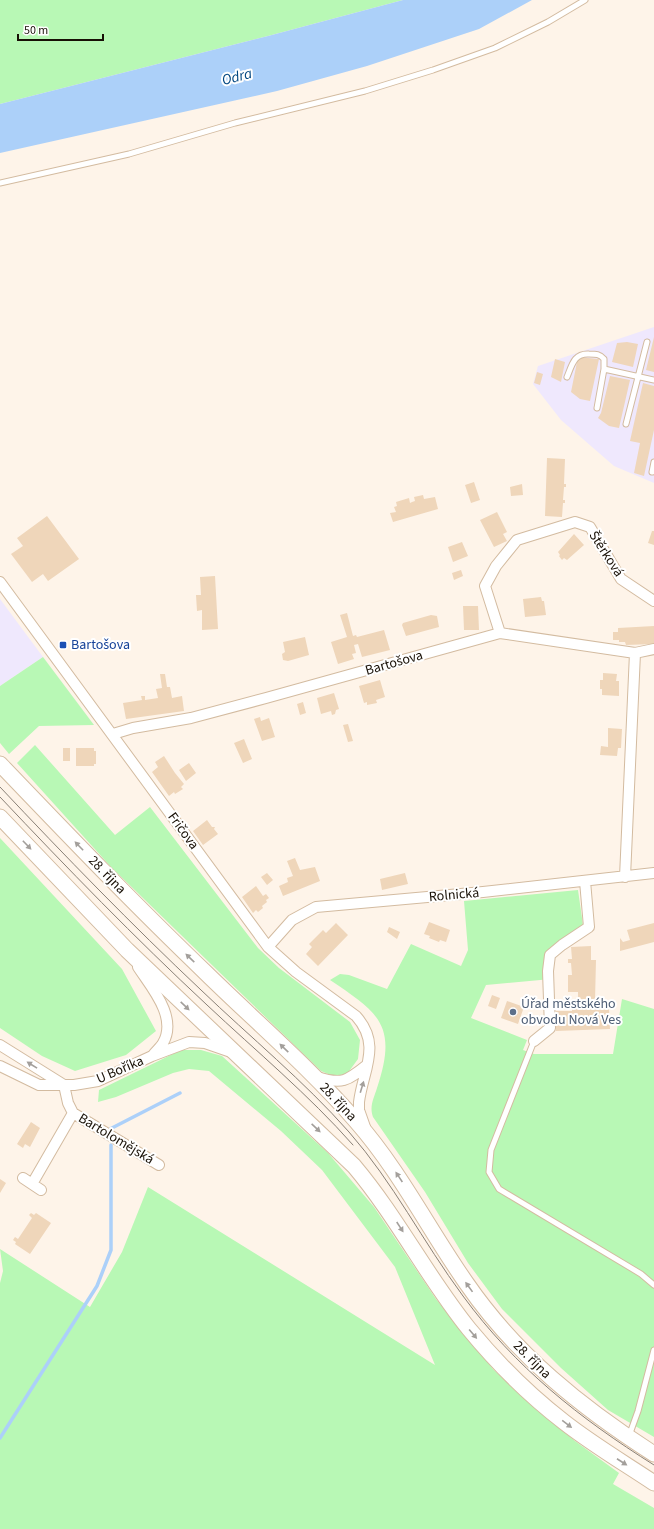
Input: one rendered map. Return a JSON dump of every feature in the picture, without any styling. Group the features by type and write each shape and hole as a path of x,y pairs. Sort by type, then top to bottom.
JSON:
{"main road":[{"name":"28. října","path":"0,764 137,906 312,1075 369,1136 402,1182 467,1284 498,1324 525,1354 561,1388 590,1411 654,1454"},
{"name":"28. října","path":"0,817 127,950 235,1054 332,1144 359,1172 383,1203 452,1307 477,1339 508,1372 563,1422 654,1483"}],"street":[{"name":"Štěrková","path":"500,633 485,586 496,566 517,540 575,522 590,527 620,579 654,601"},
{"name":"Fričova","path":"0,582 268,946 296,972 361,1020 368,1034 370,1054 359,1102 361,1116 369,1136"},
{"name":"Bartošova","path":"113,734 133,728 191,718 500,633 635,653 654,649"},
{"path":"625,877 635,653"},
{"name":"Rolnická","path":"268,946 292,920 316,907 585,882 654,873"},
{"path":"534,1041 550,1028 548,971 550,955 589,927 585,882"},
{"path":"127,950 156,994 166,1017 165,1039 152,1056"},
{"name":"U Boříka","path":"0,1066 40,1085 64,1085 98,1081 152,1056 194,1041 205,1043 235,1054"},
{"path":"0,1045 64,1085"},
{"path":"312,1075 330,1081 342,1082 352,1077 367,1065"},
{"name":"Bartolomějská","path":"64,1085 68,1103 73,1113 159,1165"},
{"name":"Bartolomějská","path":"23,1178 36,1187 73,1113"}],"lane":[{"path":"0,183 129,154 433,70 495,48 548,22 585,0"},
{"path":"626,424 647,342"},
{"path":"567,377 575,357 583,353 599,355 604,359 604,369 597,408"},
{"path":"604,369 654,380"},
{"path":"652,472 654,462"},
{"path":"534,1041 491,1150 489,1172 499,1189 641,1274 654,1285"},
{"path":"628,1437 636,1417 654,1350"}],"shaded area":[{"path":"654,327 654,483 614,466 561,420 533,384 538,366"},
{"path":"0,599 43,657 0,686"}],"green space":[{"path":"0,0 403,0 0,104"},
{"path":"43,657 94,725 39,726 9,754 0,743 0,686"},
{"path":"35,745 115,835 150,807 258,948 279,968 350,1022 360,1040 358,1059 347,1074 333,1076 321,1071 111,867 17,763"},
{"path":"0,838 122,969 156,1031 126,1055 75,1071 42,1056 0,1028"},
{"path":"578,890 583,925 555,946 551,979 486,985 471,1018 527,1040 523,1050 534,1054 613,1054 622,999 654,1009 654,1437 608,1410 561,1368 502,1309 468,1263 425,1192 373,1117 373,1099 383,1067 385,1049 384,1035 380,1023 372,1012 361,1002 330,980 340,974 349,975 387,989 411,944 461,966 468,950 464,901"},
{"path":"181,1050 201,1050 222,1056 328,1153 374,1207 436,1299 493,1369 527,1401 575,1441 619,1473 613,1484 654,1508 654,1529 0,1529 0,1283 3,1271 0,1249 90,1307 122,1252 148,1187 435,1365 395,1267 322,1170 281,1131 209,1071 189,1069 173,1073 116,1097 98,1102 99,1090"}],"water":[{"name":"Odra","path":"403,0 532,0 479,29 367,66 277,91 0,153 0,104"}],"building":[{"path":"654,337 654,372 646,370"},
{"path":"627,342 638,344 633,367 612,362 617,343"},
{"path":"578,357 599,359 590,401 580,399 571,392"},
{"path":"555,359 565,362 561,382 551,377"},
{"path":"537,372 543,374 540,385 534,383"},
{"path":"610,376 630,380 619,428 609,426 598,418 601,413"},
{"path":"643,383 654,386 654,430 644,476 634,473 640,443 630,441"},
{"path":"547,458 565,459 564,484 566,484 566,487 564,487 563,500 565,500 565,503 563,503 562,517 545,516"},
{"path":"474,482 480,500 471,503 465,485"},
{"path":"522,484 523,495 511,496 510,487"},
{"path":"423,495 424,499 435,497 438,509 393,522 390,513 396,512 394,507 397,506 396,502 409,498 410,503 415,501 414,497"},
{"path":"497,512 507,532 503,534 507,541 494,547 480,520"},
{"path":"47,516 79,559 48,581 43,574 32,582 11,554 23,546 17,538"},
{"path":"652,531 654,531 654,545 648,543"},
{"path":"574,534 584,545 567,560 564,558 562,560 558,552"},
{"path":"462,542 468,556 453,562 448,547"},
{"path":"461,570 463,576 454,580 452,573"},
{"path":"215,576 218,629 202,630 202,610 197,611 196,595 201,595 200,577"},
{"path":"541,597 542,601 544,601 546,615 525,617 523,599"},
{"path":"463,606 478,606 479,630 464,630"},
{"path":"347,613 353,636 356,635 357,637 384,630 390,650 362,657 358,644 354,645 356,653 352,654 354,659 338,664 331,642 347,637 340,615"},
{"path":"431,615 437,616 439,627 406,636 402,625 403,623"},
{"path":"654,626 654,644 626,645 625,642 613,640 613,632 618,632 618,628"},
{"path":"305,637 309,655 288,661 283,660 282,654 285,652 283,642"},
{"path":"603,673 617,674 616,681 619,681 619,696 602,695 600,680 603,680"},
{"path":"160,674 165,674 167,687 170,687 172,698 182,696 184,711 126,719 123,703 142,700 141,696 145,696 145,700 158,698 156,689 162,688"},
{"path":"380,680 385,697 376,700 377,703 367,705 367,702 364,703 359,686"},
{"path":"334,693 339,709 332,715 331,711 321,714 317,698"},
{"path":"303,702 306,713 300,715 297,704"},
{"path":"260,717 261,721 269,718 275,737 262,741 254,719"},
{"path":"348,724 353,741 348,742 343,725"},
{"path":"608,728 622,729 621,748 618,748 617,756 600,755 601,746 608,747"},
{"path":"244,739 252,759 243,763 234,743"},
{"path":"63,748 70,748 70,761 63,761"},
{"path":"76,748 94,748 94,751 96,751 96,764 94,764 94,766 76,766"},
{"path":"164,756 184,784 181,787 183,789 175,794 174,792 169,796 152,772 158,767 155,762"},
{"path":"189,763 196,773 186,781 179,770"},
{"path":"207,820 212,827 215,827 214,829 218,834 203,845 193,831"},
{"path":"295,858 300,870 315,867 320,881 283,896 279,886 288,882 287,878 293,876 287,861"},
{"path":"267,873 273,880 267,885 261,877"},
{"path":"405,873 408,884 382,890 380,879"},
{"path":"256,886 263,896 266,894 269,898 262,906 263,908 258,912 256,910 253,913 242,897"},
{"path":"429,922 450,930 446,942 440,940 439,942 424,934"},
{"path":"336,923 348,935 318,966 306,954 312,947 309,944 323,930 326,933"},
{"path":"654,923 654,942 620,951 620,938 623,942 630,940 627,930"},
{"path":"389,927 400,932 397,939 387,932"},
{"path":"591,946 591,960 596,960 595,1001 592,1001 592,1009 609,1009 610,1029 556,1031 556,1011 572,1011 572,1001 578,1001 578,992 568,992 568,975 572,975 571,963 568,963 568,959 572,959 571,947"},
{"path":"492,995 500,998 496,1009 488,1006"},
{"name":"Úřad městského obvodu Nová Ves","path":"507,1001 524,1007 518,1024 501,1018"},
{"path":"31,1122 40,1128 30,1147 25,1144 23,1148 17,1144"},
{"path":"0,1179 6,1183 0,1193"},
{"path":"31,1213 34,1215 36,1213 51,1223 30,1254 15,1244 16,1242 13,1240 15,1237 18,1239 32,1218 29,1215"}],"waterway":[{"path":"110,1129 180,1093"},
{"path":"0,1438 97,1286 111,1250 111,1145"}],"tram line":[{"path":"0,787 150,941 332,1113 380,1171 448,1276 483,1322 504,1346 550,1390 574,1410 654,1465"},
{"path":"0,797 76,876 180,980 319,1108 353,1145"}],"place":[{"name":"Bartošova","path":"63,645"},
{"name":"Úřad městského obvodu Nová Ves","path":"513,1012"}]}
